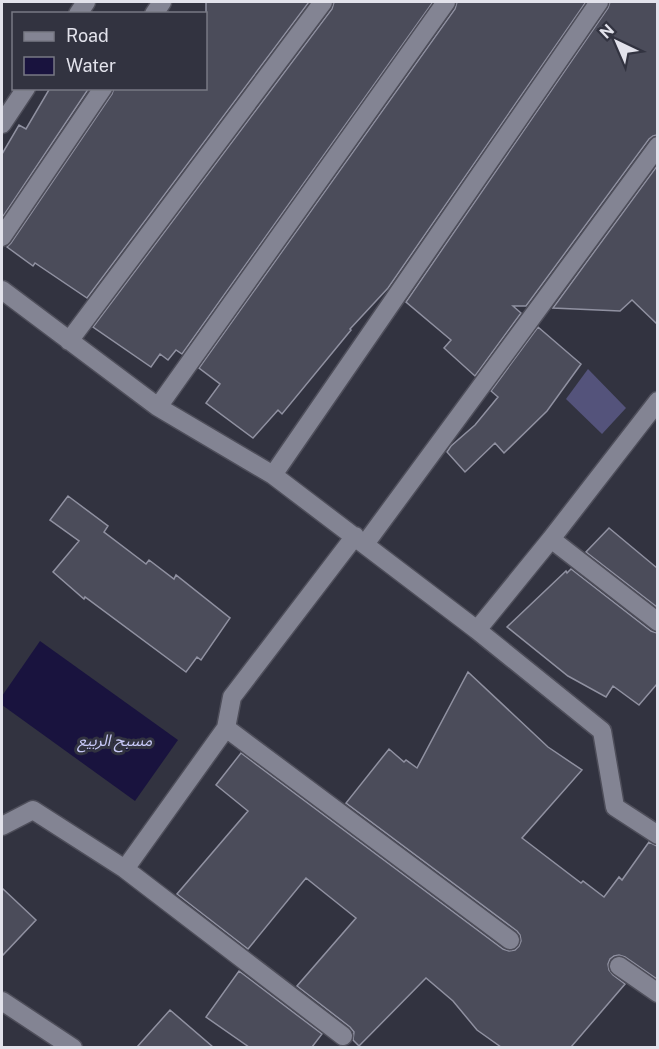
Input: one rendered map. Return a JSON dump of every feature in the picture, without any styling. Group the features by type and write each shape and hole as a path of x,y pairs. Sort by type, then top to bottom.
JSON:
{"street":[{"path":"69,341 323,2"},
{"path":"159,407 446,2"},
{"path":"273,476 599,2"},
{"path":"2,124 25,90"},
{"path":"2,237 102,90"},
{"path":"125,869 226,728 232,697 360,540 657,146"},
{"path":"2,290 159,407 273,476 477,630 602,731 615,807 657,835"},
{"path":"477,630 551,539 657,401"},
{"path":"551,539 657,622"},
{"path":"226,728 510,940"},
{"path":"2,826 33,810 125,869 343,1036"},
{"path":"619,966 657,993"},
{"path":"2,1001 73,1047"}],"shaded area":[{"path":"588,369 626,408 602,434 566,399"}],"water":[{"name":"مسبح الربيع","path":"40,641 178,740 135,801 2,705 2,696"}],"building":[{"path":"206,2 309,2 87,298 35,263 33,266 7,247 113,90 207,90"},
{"path":"334,2 433,2 182,354 176,350 168,360 160,354 151,367 93,327 332,9"},
{"path":"457,2 586,2 388,288 350,329 282,414 278,410 253,438 206,403 220,384 199,368 455,9"},
{"path":"610,2 657,2 657,135 649,139 526,306 513,306 521,313 475,376 444,348 451,340 406,302"},
{"path":"49,90 88,90 2,218 2,154 19,125 26,129"},
{"path":"657,166 657,324 632,300 620,311 553,308"},
{"path":"538,327 581,364 547,411 504,453 495,443 465,472 447,452 475,425 498,397 491,391"},
{"path":"68,496 108,526 104,532 146,564 149,560 174,579 176,575 230,618 201,660 197,657 186,672 85,597 84,599 53,572 79,541 50,520"},
{"path":"609,528 657,568 657,607 586,552"},
{"path":"571,569 651,631 657,633 657,684 639,705 613,686 606,697 568,676 507,627 566,571 567,573"},
{"path":"468,672 548,747 582,770 522,838 581,883 583,881 604,897 619,877 622,880 649,842 657,846 657,979 625,957 614,956 608,964 609,970 625,984 571,1047 501,1047 477,1030 453,1001 426,978 359,1046 353,1040 354,1032 350,1027 297,986 356,918 306,878 248,949 177,894 248,811 216,785 241,753 503,949 515,950 521,941 517,931 346,803 389,749 404,762 406,760 417,768"},
{"path":"2,888 36,920 2,956"},
{"path":"239,971 322,1034 312,1047 249,1047 206,1017"},
{"path":"170,1010 213,1047 137,1047"}]}
